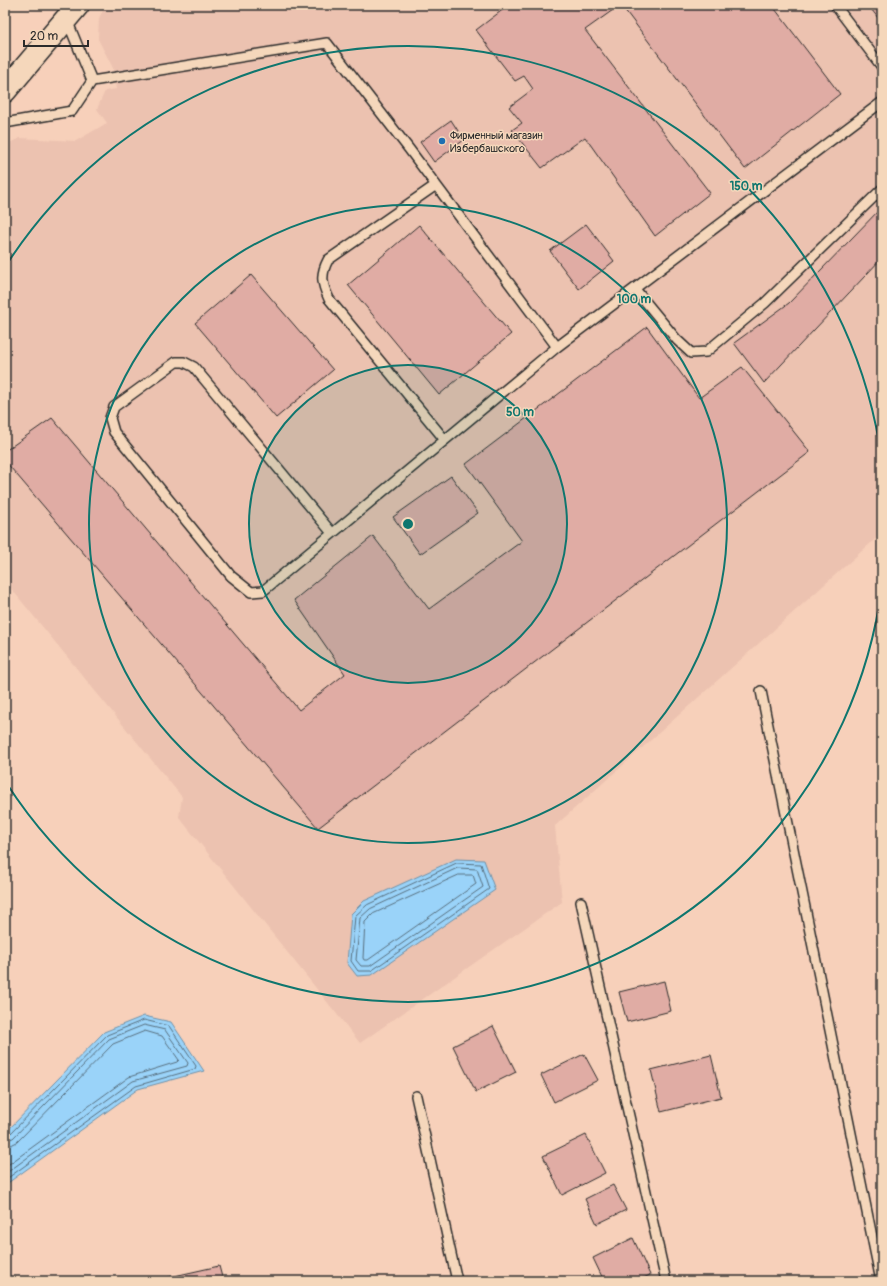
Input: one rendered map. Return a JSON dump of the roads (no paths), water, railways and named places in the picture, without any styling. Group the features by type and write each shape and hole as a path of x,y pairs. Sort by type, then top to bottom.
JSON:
{"street":[{"path":"5,91 72,12"}],"lane":[{"path":"835,5 882,67"},
{"path":"72,12 92,81"},
{"path":"5,123 72,111 92,81 327,43 436,185 557,347"},
{"path":"332,533 194,367 184,362 176,362 114,407 110,418 114,432 231,576 250,592 263,591 557,347 882,102"},
{"path":"436,185 328,260 323,270 323,286 329,299 444,440"},
{"path":"635,289 677,340 691,353 706,352 765,302 882,189"},
{"path":"762,691 881,1281"},
{"path":"581,902 666,1281"},
{"path":"416,1096 457,1281"}],"water":[{"path":"456,859 484,860 495,890 372,975 357,976 347,963 351,914 364,901"},
{"path":"144,1016 171,1022 204,1071 138,1089 5,1185 5,1133 104,1032"}],"place":[{"name":"Фирменный магазин Избербашского","path":"442,141"}]}
